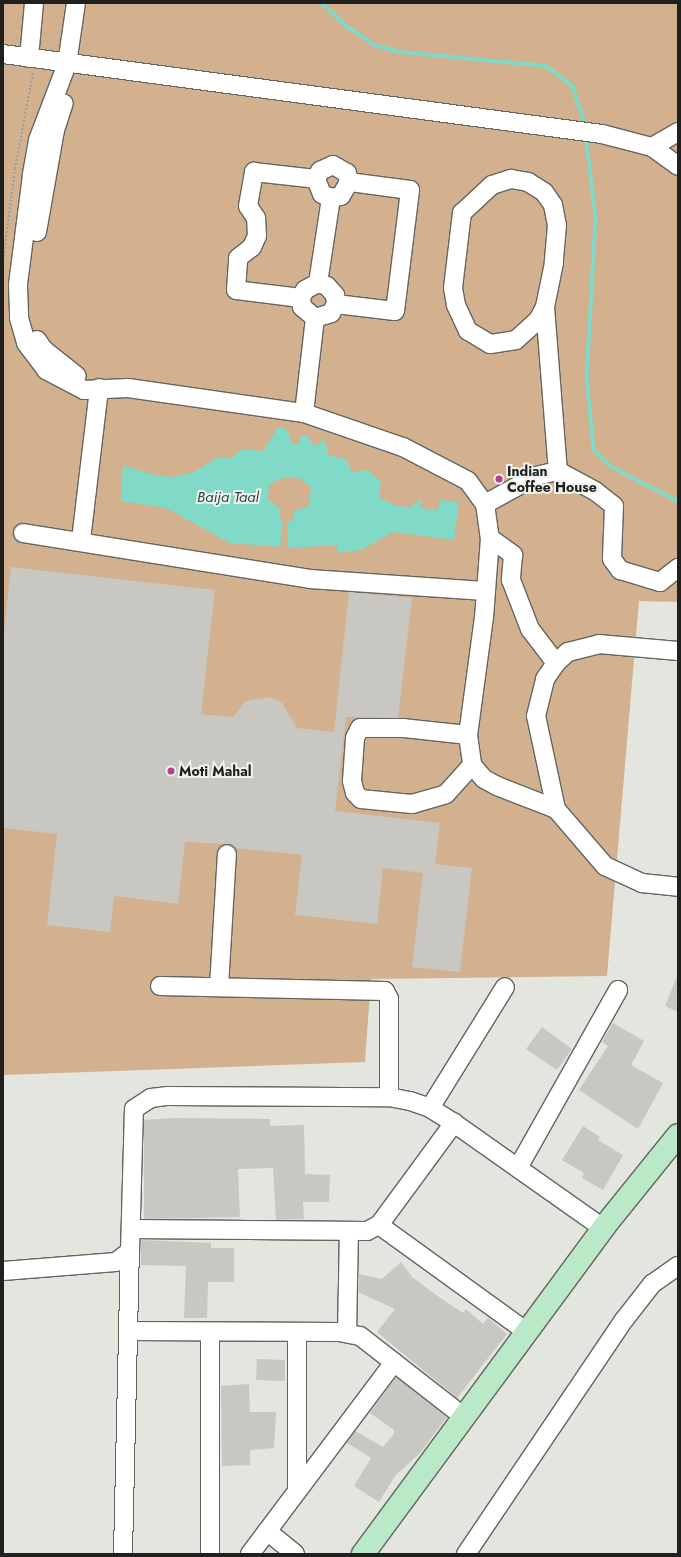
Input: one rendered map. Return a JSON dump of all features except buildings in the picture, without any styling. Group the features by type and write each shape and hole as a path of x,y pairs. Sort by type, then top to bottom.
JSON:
{"main road":[{"path":"363,1554 603,1228 678,1134"}],"street":[{"path":"32,59 34,3"},
{"path":"72,65 76,3"},
{"path":"84,3 72,65 38,140 18,285 19,318 26,343 46,370 84,390 99,388 185,395 304,413 403,447 451,470 468,481 485,504 490,538 468,735 472,764 484,779 497,786 556,810 605,866 642,882 678,887"},
{"path":"3,54 72,65 561,130 602,134 652,147 678,166"},
{"path":"652,147 678,132"},
{"path":"333,165 347,173 349,182 341,196 330,198 322,194 316,179 320,171 333,165"},
{"path":"301,298 236,290 238,258 252,247 257,236 256,218 248,206 254,172 316,179"},
{"path":"545,307 538,320 516,340 501,344 478,340 461,321 453,288 462,214 492,185 511,179 528,182 544,192 553,205 558,225 545,307 561,472"},
{"path":"336,304 395,311 410,190 349,182"},
{"path":"318,283 330,198"},
{"path":"318,283 327,286 335,295 336,304 331,313 315,318 302,307 301,298 305,290 318,283"},
{"path":"304,413 315,318"},
{"path":"81,540 99,388"},
{"path":"485,504 536,476 561,472 585,485 614,506 613,564 660,582 678,568"},
{"path":"23,533 81,540 310,579 485,591"},
{"path":"490,538 513,555 511,580 530,629 556,663"},
{"path":"556,810 536,716 545,679 556,663 568,652 599,644 678,651"},
{"path":"468,735 404,728 360,728 355,738 352,781 355,793 361,799 418,803 446,794 472,764"},
{"path":"219,987 226,854"},
{"path":"160,986 385,992 389,999 389,1097"},
{"path":"430,1108 505,987"},
{"path":"519,1166 618,990"},
{"path":"123,1554 130,1252 132,1228 132,1118 138,1103 151,1098 211,1095 389,1097 430,1108 519,1166 603,1228"},
{"path":"132,1228 349,1233 379,1225 454,1124"},
{"path":"379,1225 527,1332"},
{"path":"347,1333 349,1233"},
{"path":"3,1271 116,1262 130,1252"},
{"path":"466,1554 624,1320 652,1284 678,1266"},
{"path":"128,1331 347,1333 360,1336 464,1417"},
{"path":"210,1332 210,1554"},
{"path":"297,1332 297,1492"},
{"path":"250,1554 394,1362"},
{"path":"267,1532 295,1554"}],"path":[{"path":"3,261 32,59"}],"shaded area":[{"path":"3,3 678,3 678,602 639,601 607,976 371,979 365,1062 3,1075"}],"water":[{"name":"Baija Taal","path":"279,426 288,431 292,443 299,444 299,437 306,435 315,446 325,439 328,455 346,459 352,472 368,470 381,482 379,497 396,506 410,507 422,499 420,508 438,510 440,500 459,502 454,540 393,532 361,550 338,553 337,545 288,548 288,522 292,521 294,511 309,506 311,487 298,478 283,478 269,484 268,500 280,508 280,520 283,521 280,547 230,543 166,508 121,501 123,465 150,474 173,477 194,472 218,457 233,458 241,449 263,451"}],"waterway":[{"path":"322,3 348,27 375,45 399,52 546,66 573,86 586,126"},
{"path":"586,136 596,218 587,377 594,449 612,467 678,501"}],"place":[{"name":"Indian Coffee House","path":"499,479"},
{"name":"Moti Mahal","path":"171,771"}]}
